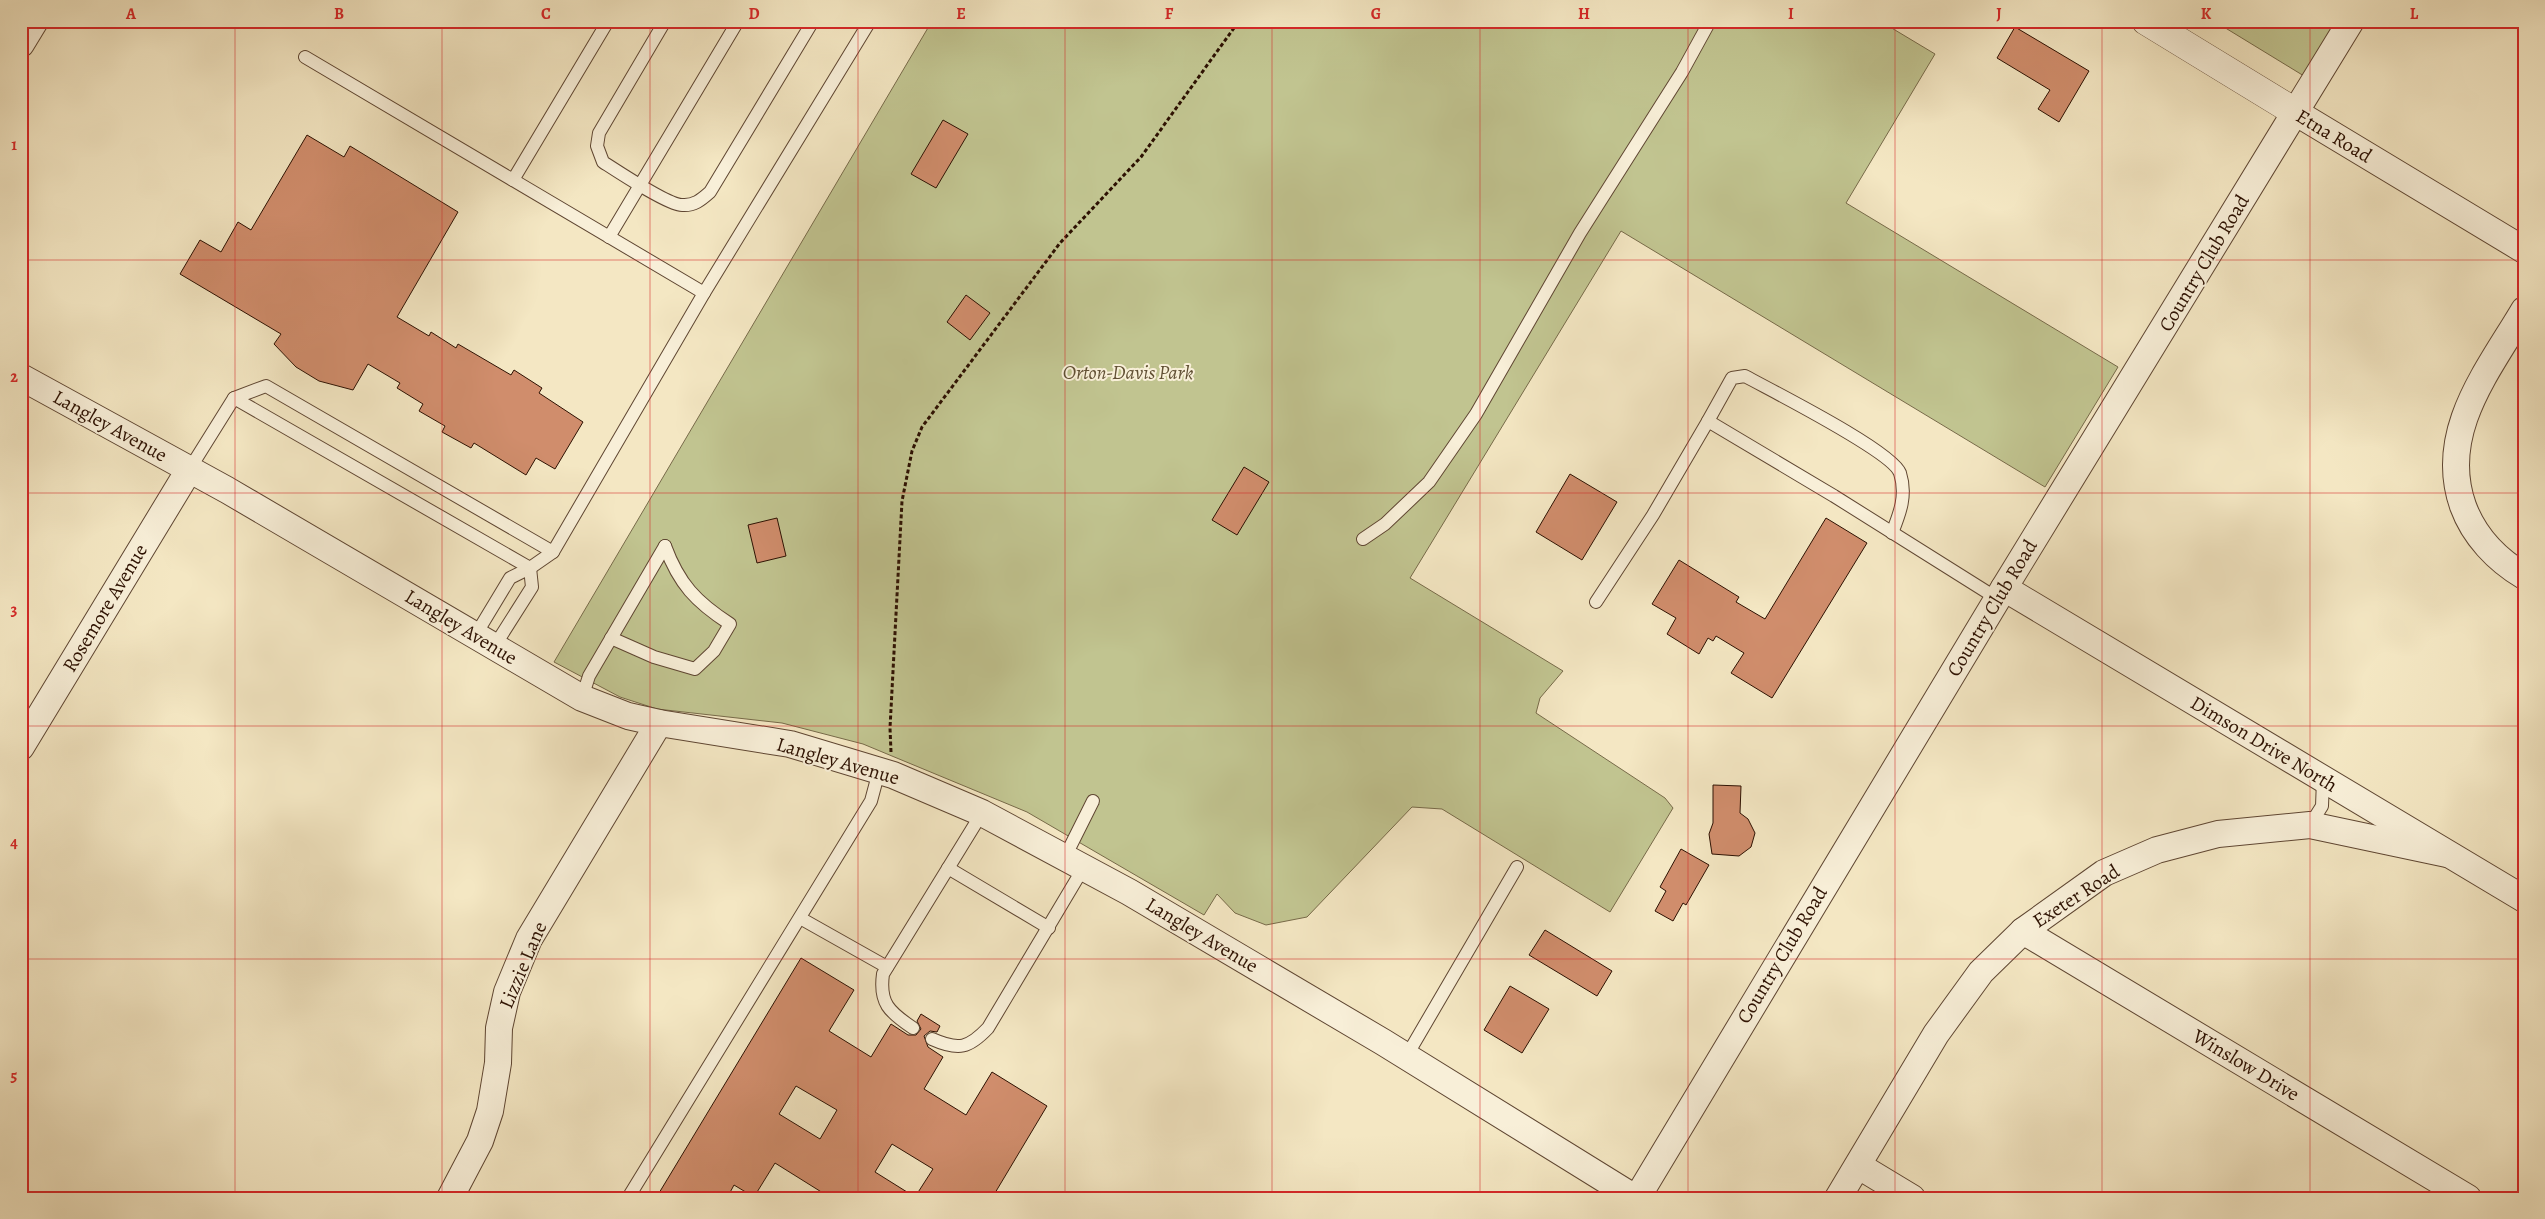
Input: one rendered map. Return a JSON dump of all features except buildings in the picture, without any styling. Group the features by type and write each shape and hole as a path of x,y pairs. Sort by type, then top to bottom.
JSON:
{"street":[{"path":"21,44 35,21"},
{"name":"Etna Road","path":"2146,21 2524,250"},
{"name":"Country Club Road","path":"1636,1198 2001,594 2351,21"},
{"path":"2524,310 2471,400 2460,428 2455,459 2456,486 2468,519 2485,544 2507,566 2524,576"},
{"name":"Langley Avenue","path":"21,377 189,470 582,698 628,716 659,723 790,744 886,773 982,813 1129,892 1406,1057 1636,1198"},
{"name":"Rosemore Avenue","path":"21,746 28,720 189,470"},
{"name":"Dimson Drive North","path":"2001,594 2323,780 2524,899"},
{"name":"Lizzie Lane","path":"450,1198 480,1141 490,1111 498,1064 501,1019 507,992 529,939 659,723"},
{"name":"Exeter Road","path":"1838,1198 1859,1166 1936,1034 1981,972 2023,931 2104,872 2157,850 2218,834 2310,825 2447,854"},
{"name":"Winslow Drive","path":"2023,931 2468,1198"},
{"path":"1859,1166 1912,1198"}],"lane":[{"path":"513,180 608,21"},
{"path":"665,21 599,133 597,146 602,162 640,185 681,206 698,203 710,192 813,21"},
{"path":"609,237 738,21"},
{"path":"484,641 510,578 530,568 553,552 704,293 870,21"},
{"path":"1363,539 1385,524 1429,482 1476,414 1580,233 1682,72 1710,21"},
{"path":"305,57 704,293"},
{"path":"1596,602 1653,515 1732,378 1745,376 1878,451 1899,472 1904,502 1892,532"},
{"path":"189,470 234,398 266,386 553,552"},
{"path":"234,398 530,568"},
{"path":"1708,421 1892,532 2001,594"},
{"path":"582,698 590,676 611,638 664,546 674,570 692,595 710,611 730,624 714,650 695,669 654,656 611,638"},
{"path":"484,641 532,587 530,568"},
{"path":"628,1198 800,918 886,773"},
{"path":"2310,825 2322,806 2323,780"},
{"path":"932,1039 949,1047 964,1046 977,1040 988,1028 1049,928 1074,862 1093,801"},
{"path":"912,1028 886,1006 880,991 883,974 982,813"},
{"path":"1406,1057 1517,867"},
{"path":"948,868 1049,928"},
{"path":"800,918 887,968"}],"path":[{"path":"886,773 902,501 912,451 922,427 1060,243 1141,157 1239,21"}],"green space":[{"name":"Orton-Davis Park","path":"932,21 1880,21 1935,54 1846,203 2118,367 2045,487 1621,231 1410,578 1563,671 1540,698 1536,713 1665,798 1673,808 1610,912 1442,809 1412,807 1307,917 1266,925 1235,913 1217,894 1204,915 1027,812 863,744 782,723 657,709 620,697 554,662"},
{"path":"2214,21 2337,21 2304,76"}]}
